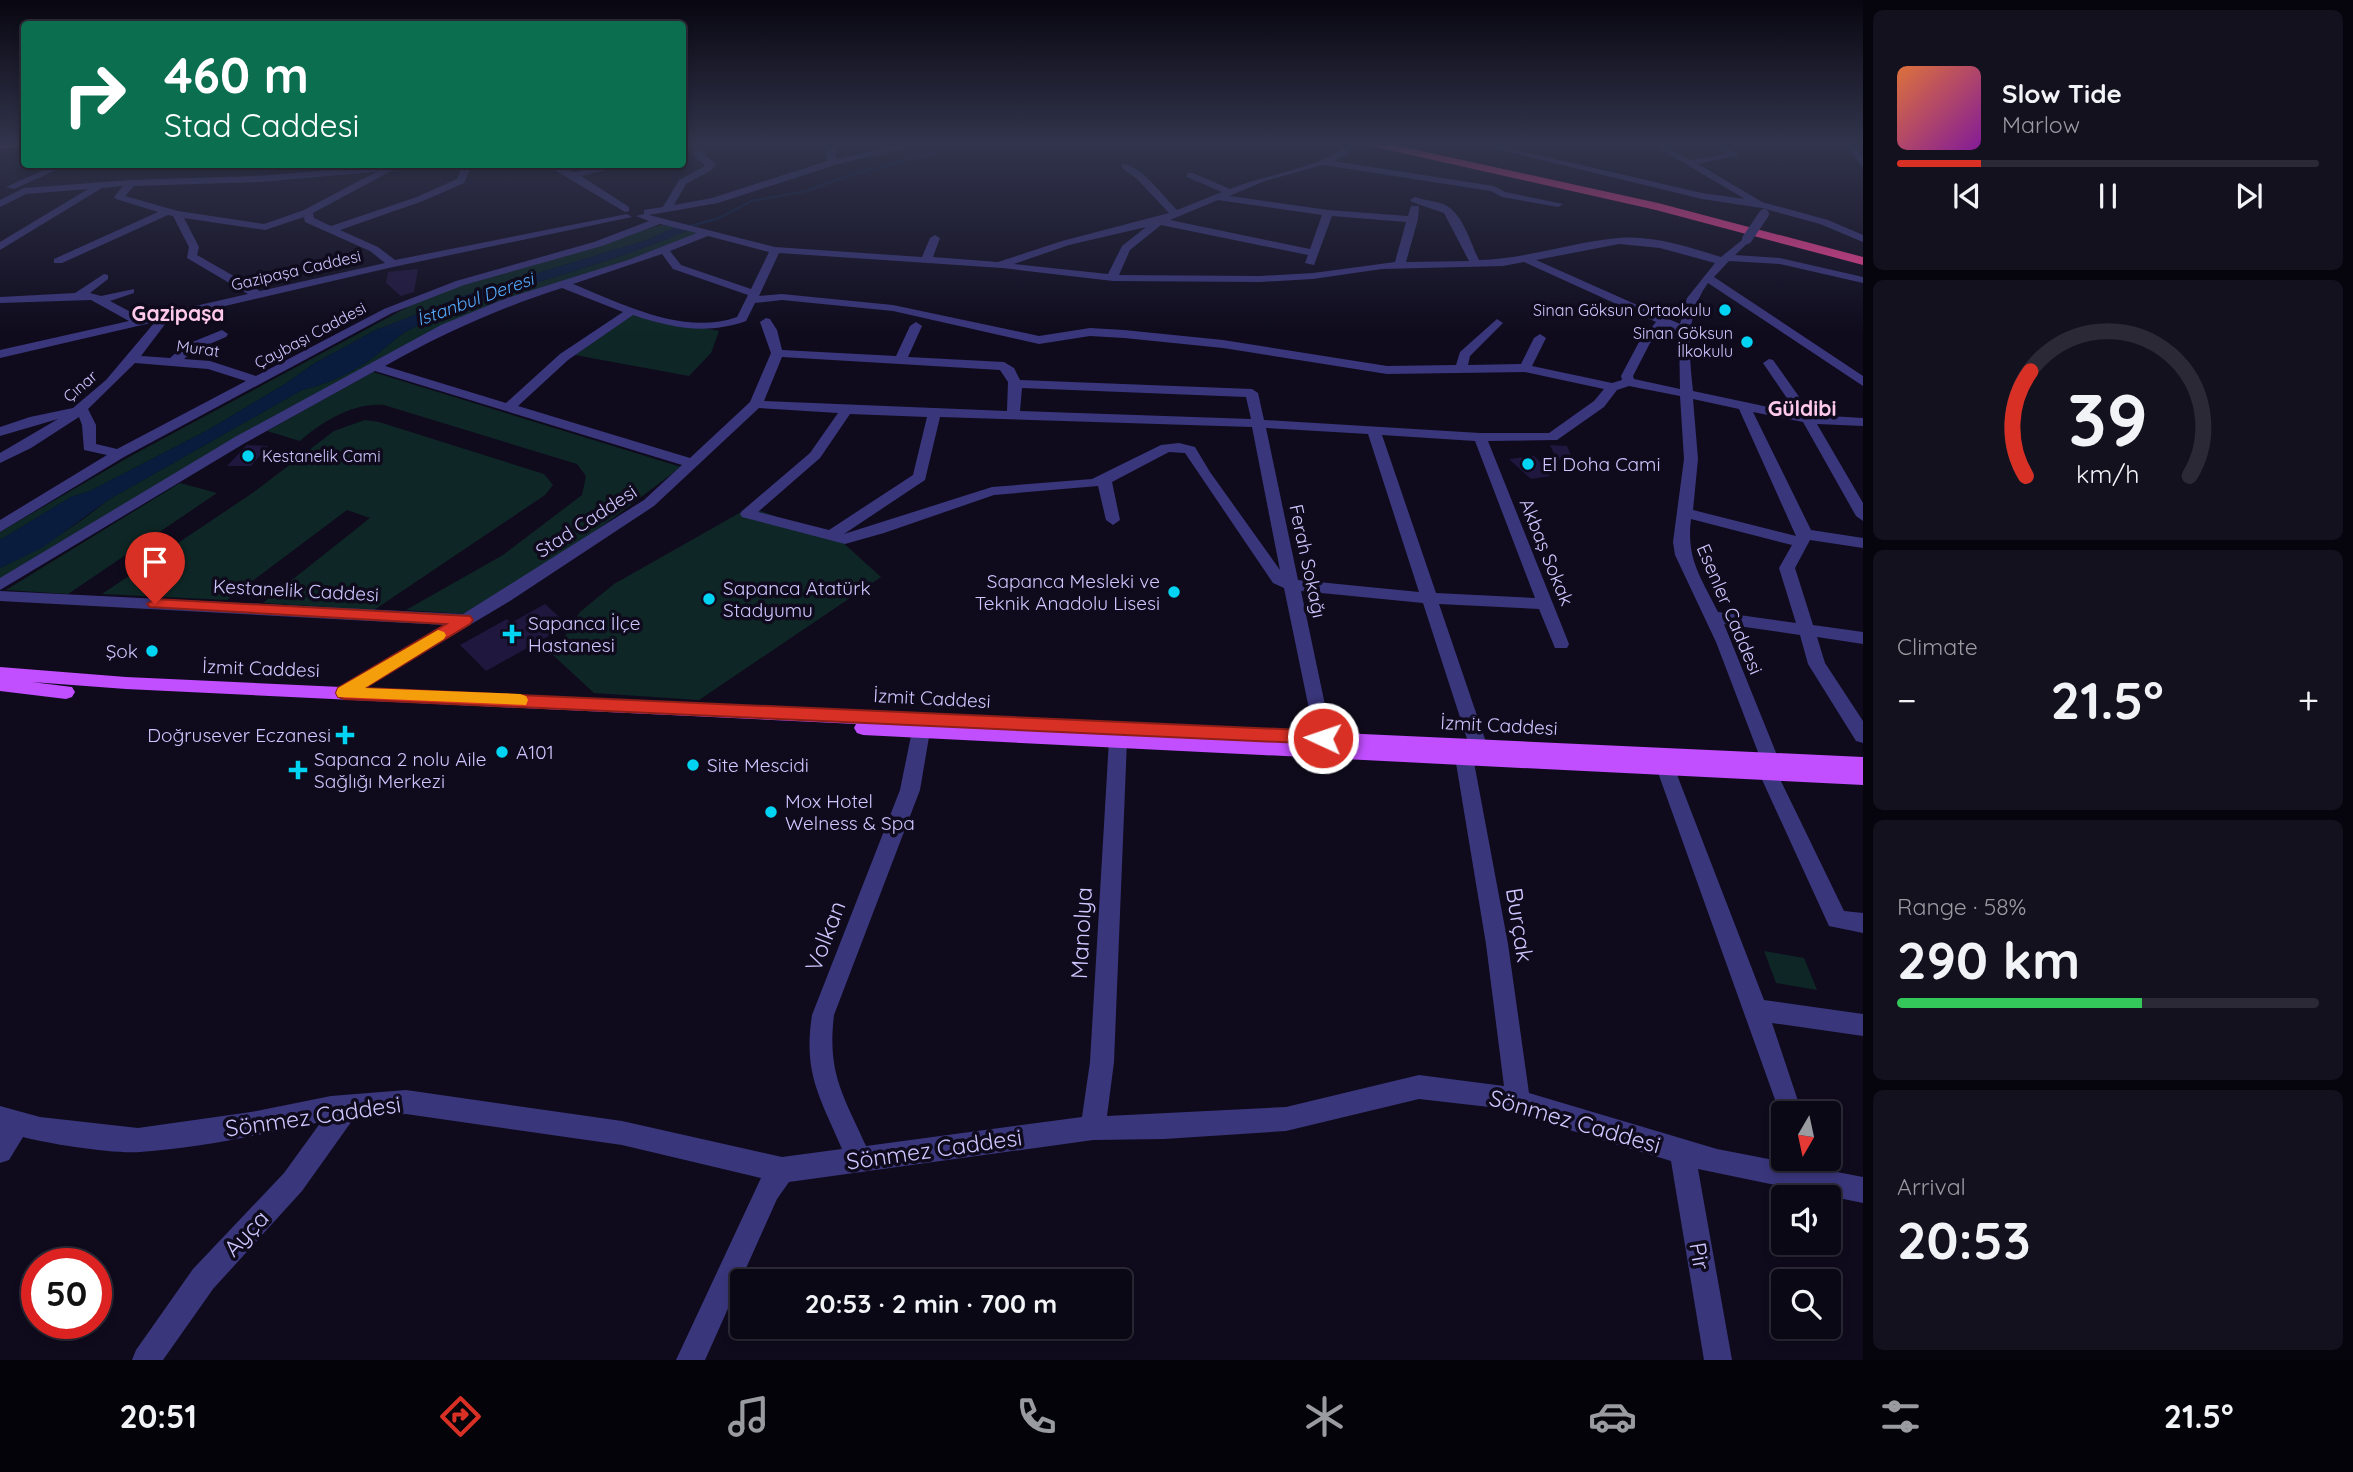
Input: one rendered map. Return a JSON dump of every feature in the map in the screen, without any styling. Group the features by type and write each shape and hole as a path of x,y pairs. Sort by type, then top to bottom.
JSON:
{"highway":[{"path":"1656,206 1863,263"},
{"path":"1680,206 1863,254"}],"main road":[{"name":"İzmit Caddesi","path":"0,673 125,684 1323,738 1665,767 1863,764"},
{"name":"İzmit Caddesi","path":"0,685 116,695 1118,740 1471,751 1769,766 1863,777"}],"street":[{"path":"0,247 66,206"},
{"path":"153,206 265,227 318,206"},
{"path":"332,229 398,206"},
{"path":"618,206 626,211"},
{"path":"664,218 668,206"},
{"path":"1168,206 1175,214"},
{"path":"999,265 1066,243 1159,221 1193,206"},
{"path":"1282,206 1328,213 1413,219"},
{"path":"1400,266 1414,206"},
{"path":"1440,206 1458,223 1465,246 1476,264"},
{"path":"1748,206 1824,222 1863,239"},
{"path":"1758,206 1764,210"},
{"path":"645,212 682,207"},
{"name":"Çaybaşı Caddesi","path":"0,527 119,454 388,312 460,283 598,244 664,218 682,207"},
{"name":"Esenler Caddesi","path":"1764,210 1746,239 1708,278 1690,307 1687,332 1687,393 1691,450 1681,542 1683,555 1713,617 1769,766 1837,919 1863,923"},
{"name":"Gazipaşa Caddesi","path":"0,354 393,264 560,230 626,211 645,212"},
{"path":"58,261 173,212"},
{"path":"173,212 194,247 191,256 258,295"},
{"path":"308,212 309,220 374,249 393,264"},
{"path":"645,212 664,218"},
{"path":"645,212 695,229 775,250 999,265 1112,278 1305,277 1400,266 1476,264 1619,241 1636,241 1694,251 1725,260 1780,261 1863,280"},
{"path":"1305,277 1328,213"},
{"path":"1159,221 1314,253"},
{"path":"1112,278 1116,263 1124,251 1136,237 1152,230 1159,221"},
{"path":"1837,229 1863,222"},
{"path":"0,585 240,440 472,315 664,250 709,232"},
{"path":"926,261 935,238"},
{"path":"664,250 677,267 754,297 782,297 893,308 1039,340 1090,332 1223,344 1387,370 1525,368 1612,387 1629,382 1808,419 1863,422"},
{"path":"562,284 632,311 694,326 731,325 742,319 775,250"},
{"path":"1524,258 1687,332"},
{"path":"80,295 104,277"},
{"path":"1708,278 1863,382"},
{"path":"99,300 130,290"},
{"path":"0,300 93,296 142,323"},
{"path":"509,407 564,357 632,311"},
{"name":"Çınar","path":"0,459 33,443 96,399 133,359 164,318"},
{"path":"1629,382 1627,376 1645,342 1664,321"},
{"path":"766,322 778,354 1004,366 1010,371 1016,384 1013,415"},
{"path":"1461,369 1464,355 1497,323"},
{"path":"901,359 916,326"},
{"path":"173,362 189,348 222,334"},
{"path":"1525,368 1540,338"},
{"name":"Stad Caddesi","path":"344,693 649,503 756,404 778,354"},
{"name":"Murat","path":"133,359 209,365 257,381"},
{"path":"1769,363 1808,419 1863,516"},
{"path":"375,367 692,463"},
{"name":"Ferah Sokağı","path":"1016,384 1252,393 1323,738"},
{"path":"756,404 846,410 1259,424 1480,437 1552,437 1599,404 1612,387"},
{"path":"1744,406 1803,538"},
{"path":"0,432 35,420 82,410 89,425 89,447 119,454"},
{"path":"846,410 820,453 747,514 845,539 992,491 1104,480 1166,448 1179,447 1190,450 1203,473 1279,579 1292,585 1430,598 1547,604"},
{"path":"831,536 920,477 934,413"},
{"name":"Burçak","path":"1374,431 1430,598 1471,751 1518,1102"},
{"name":"Akbaş Sokak","path":"1480,437 1561,643"},
{"path":"1104,480 1113,520"},
{"path":"1684,512 1803,538 1863,543"},
{"path":"1803,538 1787,568 1817,664 1858,720 1863,736"},
{"name":"Kestanelik Caddesi","path":"0,596 465,620"},
{"path":"1713,617 1863,638"},
{"name":"Volkan","path":"859,1159 823,1077 819,1044 823,1015 910,790 921,731"},
{"name":"Manolya","path":"1093,1128 1102,1062 1118,740"},
{"path":"1665,767 1756,1010 1786,1101"},
{"path":"1756,1010 1863,1025"},
{"name":"Sönmez Caddesi","path":"9,1120 40,1129 138,1140 347,1107 406,1102 622,1133 782,1170 1093,1128 1164,1127 1286,1119 1419,1087 1518,1102 1717,1162 1771,1166"},
{"name":"Ayça","path":"146,1360 203,1279 293,1182 347,1107"},
{"path":"0,1150 9,1120"},
{"name":"Pir","path":"1682,1151 1718,1360"},
{"path":"690,1360 768,1190 782,1170"},
{"name":"Sönmez Caddesi","path":"1816,1171 1863,1190"}],"green space":[{"path":"661,225 678,226 647,240 469,294 376,330 315,363 208,430 90,491 71,497 0,540 0,532 129,457 447,286"},
{"path":"689,230 703,234 442,325 0,583 0,568 56,537 108,500 302,390 329,382 355,369 407,331 481,301 620,256"},
{"path":"634,314 719,331 711,353 689,376 575,355"},
{"path":"373,372 681,467 585,539 467,614 406,610 503,555 582,495 586,476 577,464 384,405 350,410 318,427 300,441 267,431"},
{"path":"365,420 379,422 544,474 553,485 545,495 374,610 263,603 370,518 347,510 227,600 102,594 254,492 334,431"},
{"path":"180,483 217,493 68,594 6,590"},
{"path":"750,507 840,540 881,577 699,700 594,693 553,655 580,612 614,584"},
{"path":"1764,951 1804,958 1817,990 1776,983"}],"water":[{"path":"678,226 689,230 620,256 481,301 413,328 355,369 329,382 302,390 108,500 42,548 0,568 0,540 71,497 90,491 208,430 315,363 376,330 469,294 647,240"}],"building":[{"path":"418,269 414,292 401,296 386,283 388,272"},
{"name":"Kestanelik Cami","path":"247,445 268,446 251,466 227,466"},
{"path":"1550,445 1567,446 1573,460 1556,458"},
{"name":"El Doha Cami","path":"1534,456 1549,471 1545,471 1550,476 1531,479 1509,459"},
{"name":"Sapanca İlçe Hastanesi","path":"545,604 568,625 486,671 460,645 507,619 511,623"}],"waterway":[{"name":"İstanbul Deresi","path":"687,227 719,218 741,206"}],"slow traffic":[{"path":"438,635 344,693 520,700"}],"place":[{"name":"Sinan Göksun Ortaokulu","path":"1725,310"},
{"name":"Sinan Göksun İlkokulu","path":"1747,342"},
{"name":"Kestanelik Cami","path":"248,456"},
{"name":"El Doha Cami","path":"1528,464"},
{"name":"Sapanca Mesleki ve Teknik Anadolu Lisesi","path":"1174,592"},
{"name":"Sapanca Atatürk Stadyumu","path":"709,599"},
{"name":"Sapanca İlçe Hastanesi","path":"512,634"},
{"name":"Şok","path":"152,651"},
{"name":"Doğrusever Eczanesi","path":"345,735"},
{"name":"A101","path":"502,752"},
{"name":"Site Mescidi","path":"693,765"},
{"name":"Sapanca 2 nolu Aile Sağlığı Merkezi","path":"298,770"},
{"name":"Mox Hotel Welness & Spa","path":"771,812"}],"district":[{"name":"Gazipaşa","path":"178,313"},
{"name":"Güldibi","path":"1802,408"}],"route":[{"path":"155,604 465,620 344,693 1323,738"}]}
